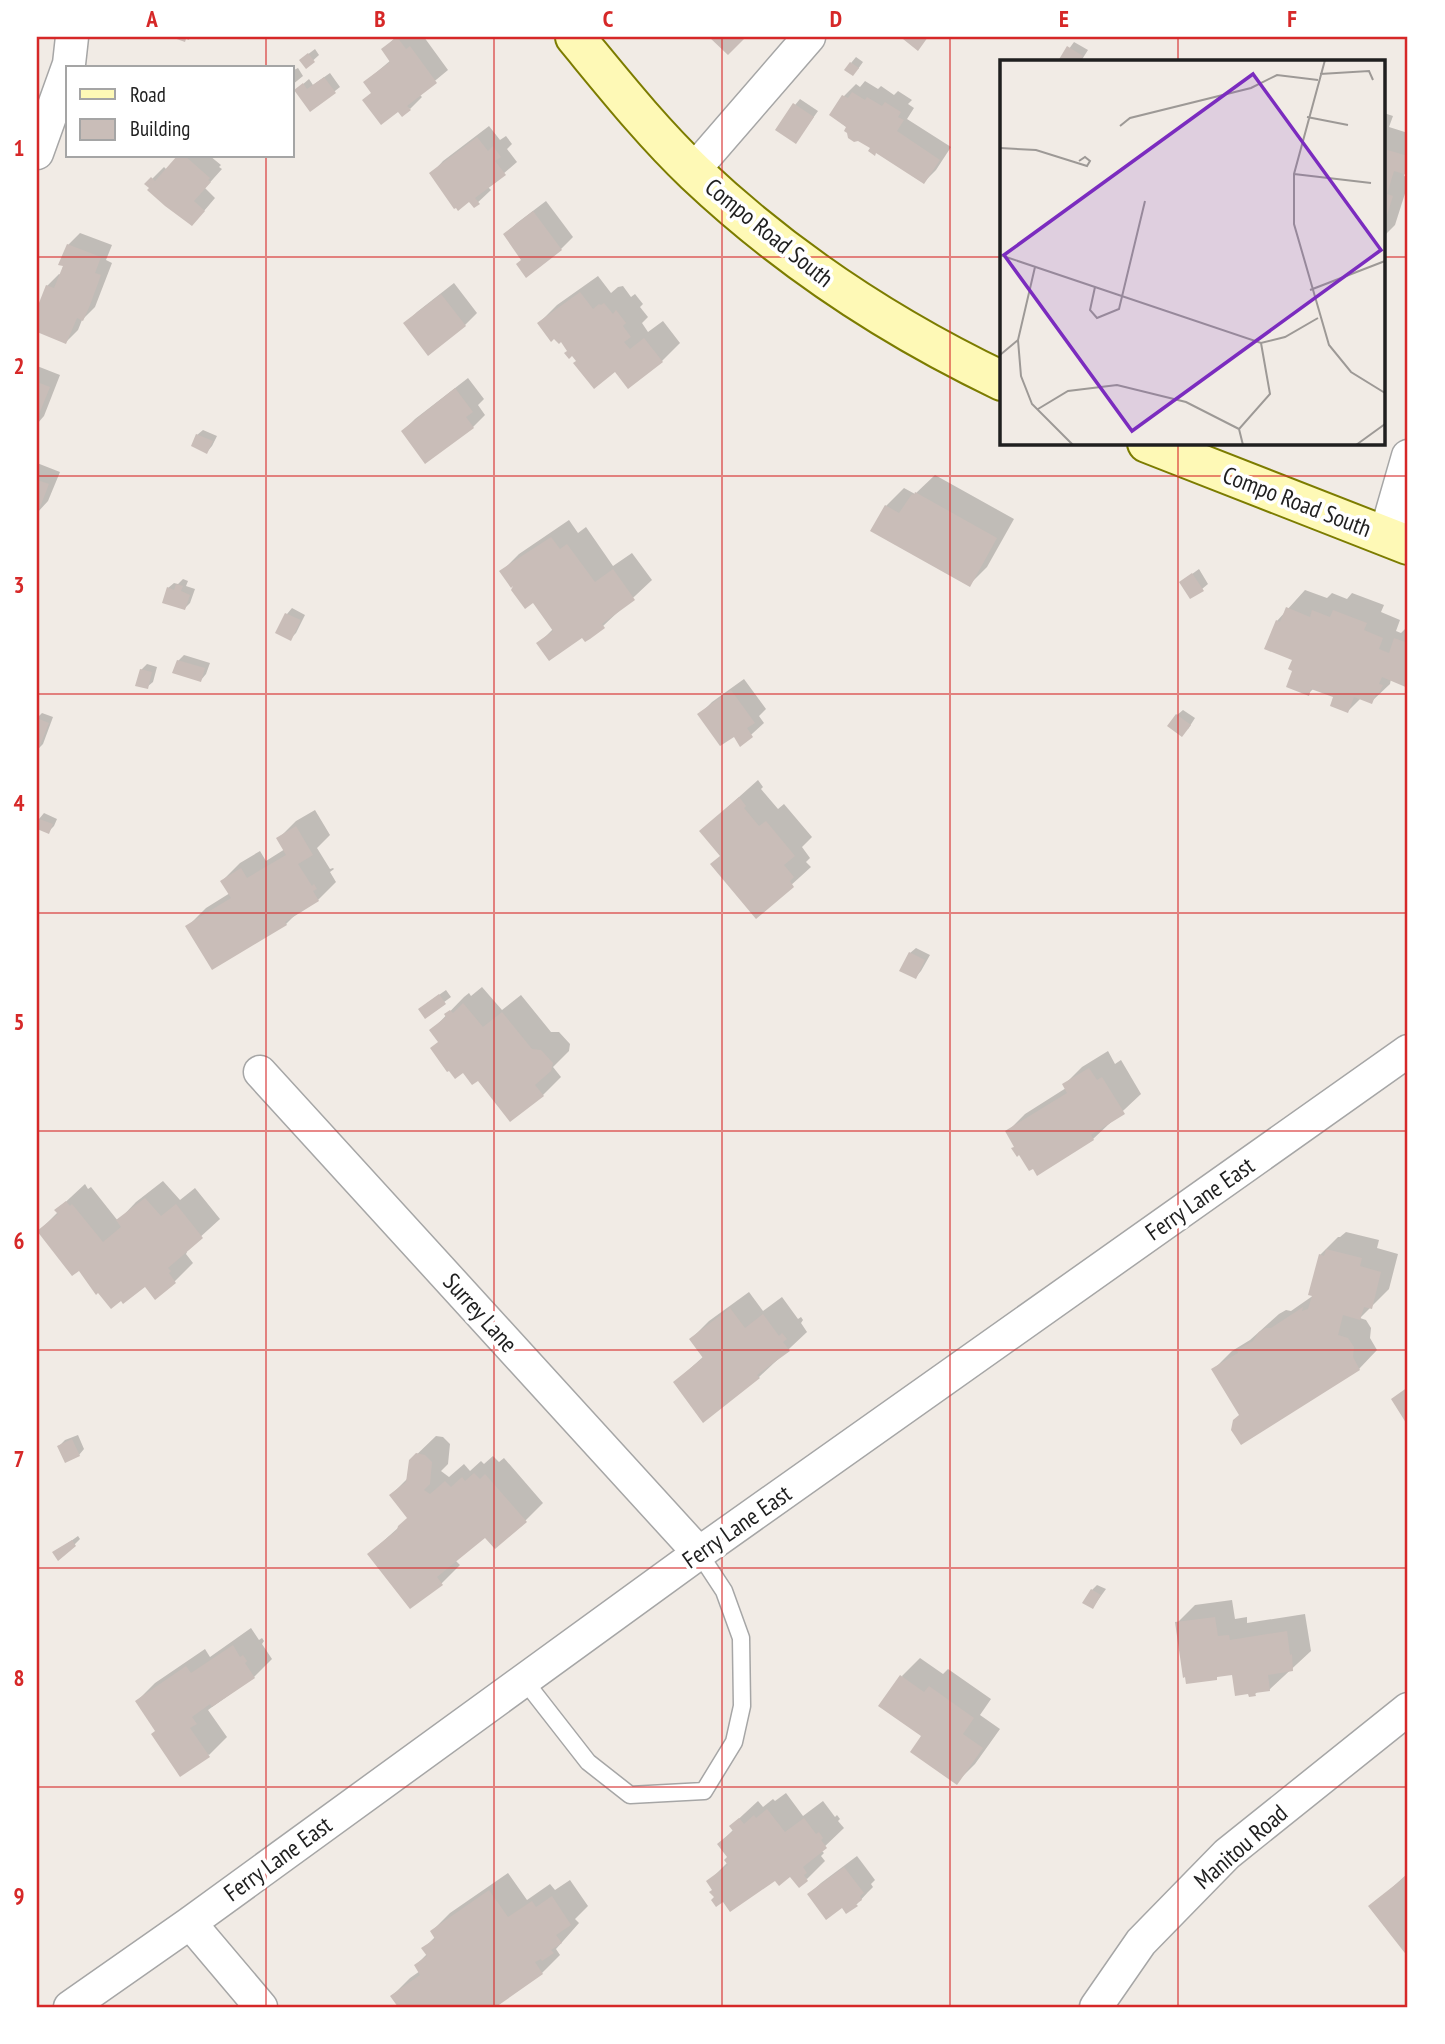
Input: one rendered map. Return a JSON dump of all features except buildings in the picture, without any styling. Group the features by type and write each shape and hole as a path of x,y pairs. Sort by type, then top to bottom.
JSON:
{"street":[{"path":"68,66 72,37"},
{"name":"Compo Road South","path":"575,37 625,97 693,171 747,220 836,288 922,341 1000,380"},
{"path":"693,171 809,37"},
{"path":"37,153 66,72"},
{"name":"Compo Road South","path":"1150,444 1397,541"},
{"path":"1397,541 1408,456"},
{"name":"Ferry Lane East","path":"70,2007 190,1923 699,1553 1408,1051"},
{"name":"Surrey Lane","path":"260,1072 699,1553"},
{"name":"Manitou Road","path":"1096,2007 1141,1942 1227,1854 1408,1709"},
{"path":"190,1923 261,2007"}],"lane":[{"path":"524,1680 588,1762 631,1795 704,1791 734,1742 742,1706 741,1638 724,1591 699,1553"}]}
